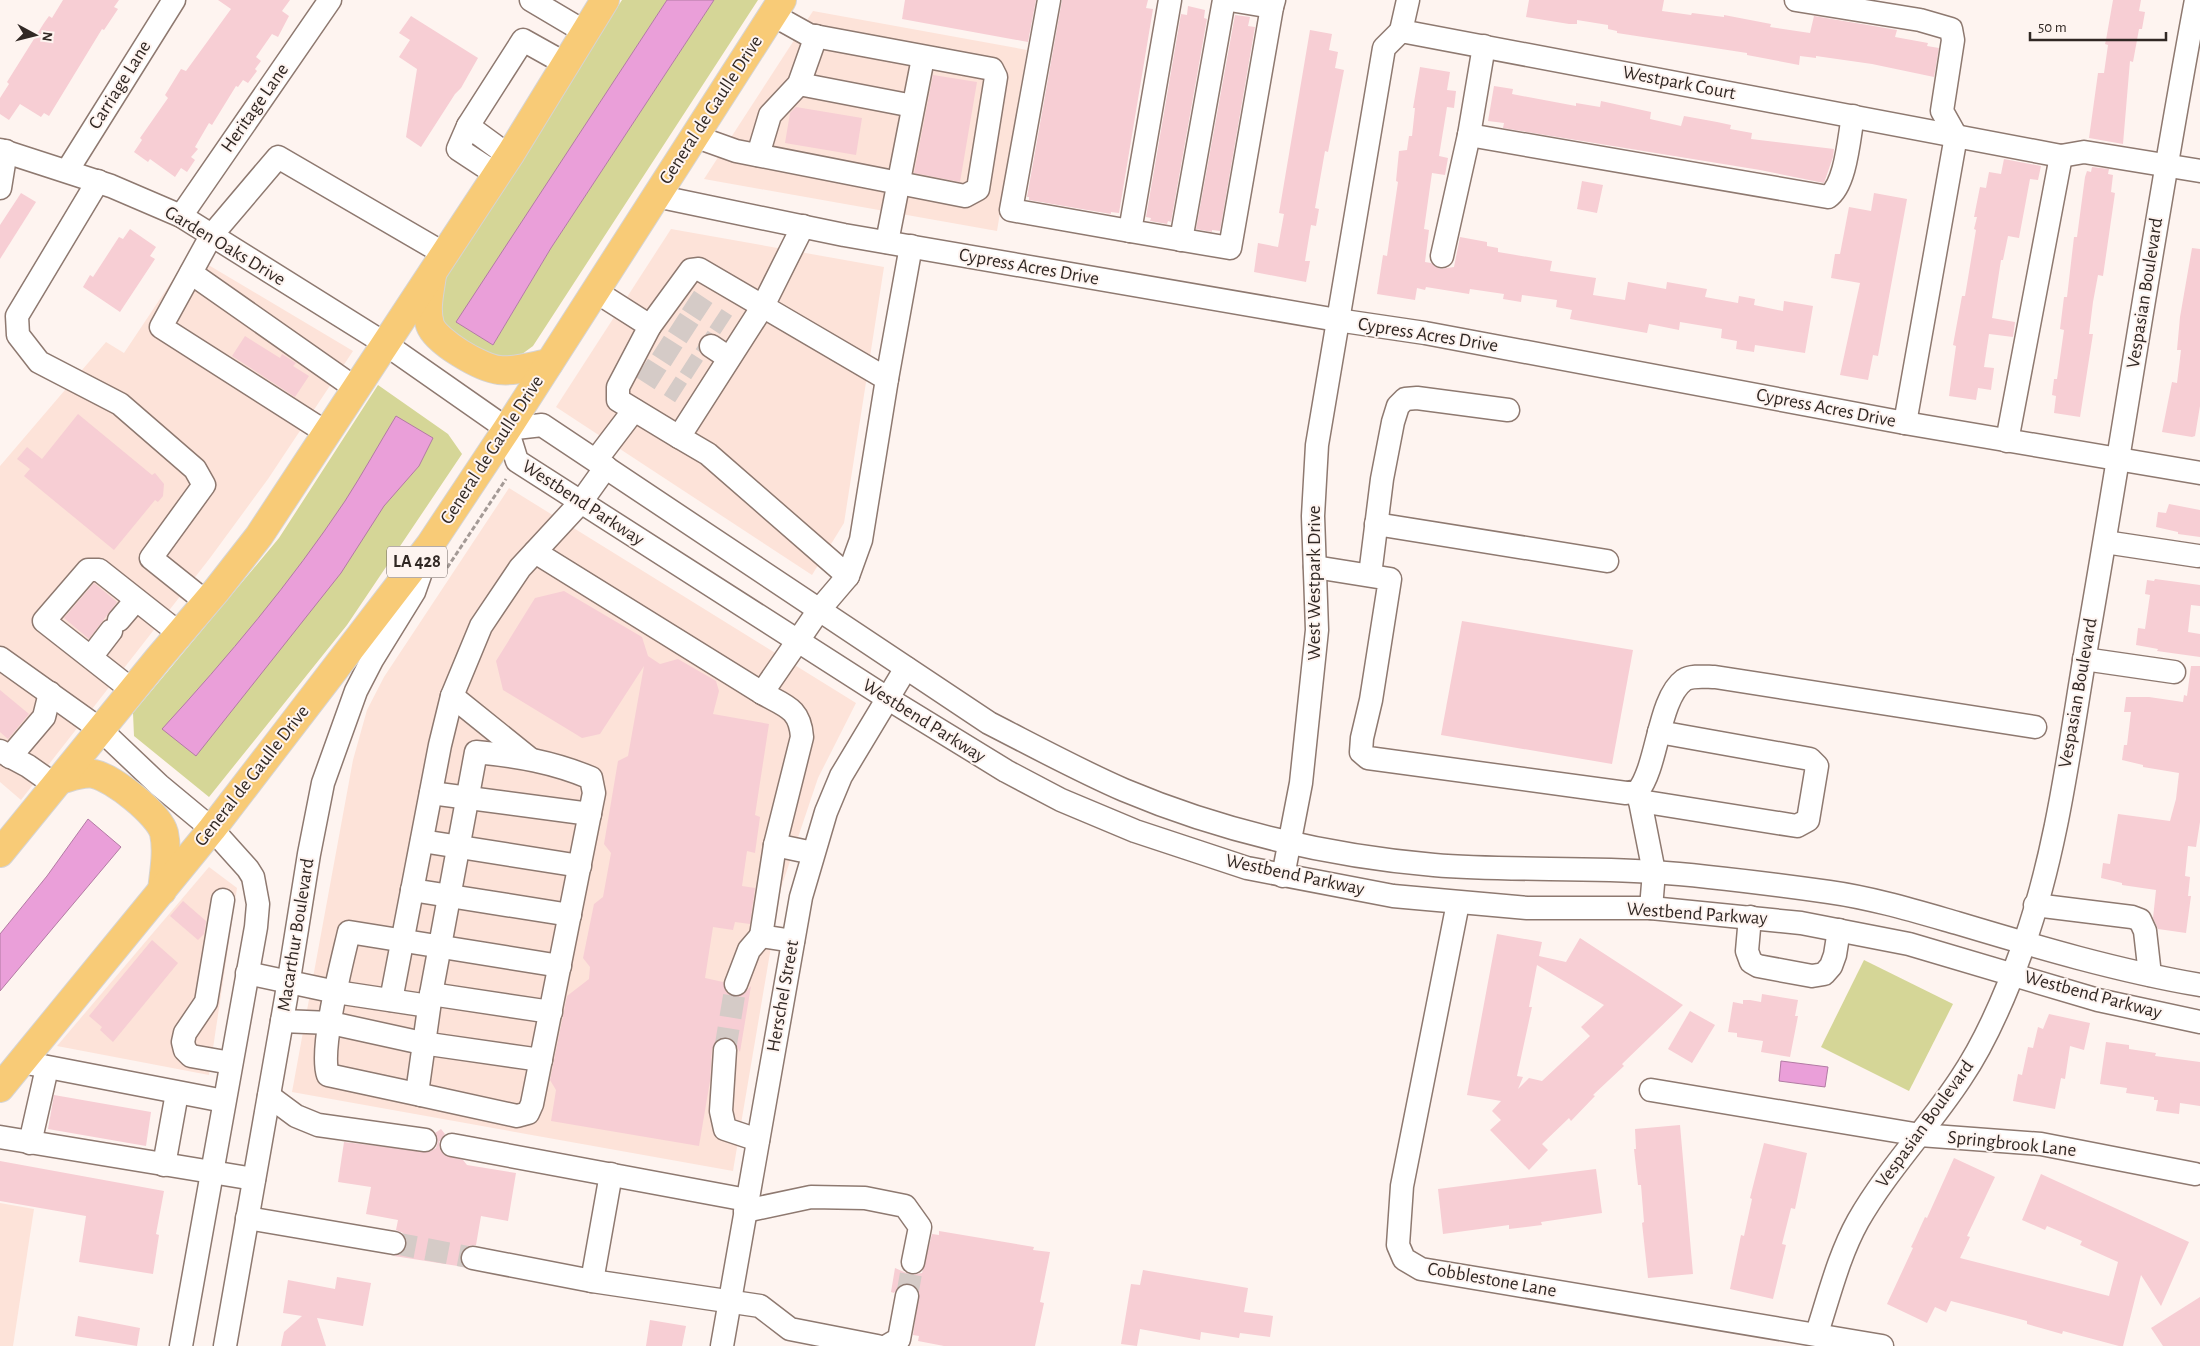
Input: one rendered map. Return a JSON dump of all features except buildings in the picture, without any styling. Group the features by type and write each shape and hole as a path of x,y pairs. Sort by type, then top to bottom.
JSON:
{"main road":[{"path":"4,839 57,783 259,536 384,343 503,165 605,0"},
{"name":"General de Gaulle Drive","path":"0,1088 212,829 430,545 507,430 777,7"},
{"path":"438,261 428,306 430,326 442,342 486,366 499,370 549,363"},
{"path":"57,783 87,774 110,780 154,815 163,830 167,850 162,890"}],"street":[{"name":"Carriage Lane","path":"67,170 174,0"},
{"name":"Heritage Lane","path":"180,216 330,0"},
{"path":"532,0 586,32"},
{"path":"1049,0 1011,210 1230,248 1273,4 1230,0"},
{"path":"1130,231 1170,0"},
{"path":"1181,240 1224,0"},
{"path":"1337,320 1384,48 1401,31 1408,0"},
{"path":"1796,0 1920,20 1951,29 1953,40 1942,111 1956,136 1904,423"},
{"name":"Vespasian Boulevard","path":"1817,1334 1835,1276 1856,1224 1885,1178 1920,1135 1962,1077 1988,1031 2025,942 2053,841 2118,460 2165,165 2196,0"},
{"path":"694,136 736,151 965,196 978,189 996,77 992,70 985,67 923,58 809,35 777,7"},
{"name":"Westpark Court","path":"1401,31 2061,156 2084,152 2200,171"},
{"path":"758,155 770,115 799,84 816,36"},
{"path":"503,165 468,126 523,40 566,64"},
{"path":"1442,256 1469,135 1484,46"},
{"path":"887,242 923,58"},
{"path":"799,84 914,106"},
{"path":"1469,135 1828,197 1836,192 1841,178 1853,116"},
{"name":"Garden Oaks Drive","path":"3,150 98,181 180,216 384,343"},
{"path":"0,188 3,150"},
{"path":"2007,441 2061,156"},
{"path":"327,433 161,327 212,236 278,157 438,261"},
{"path":"98,181 17,316 18,336 40,362 120,404 195,469 204,485 151,558 206,602"},
{"name":"Cypress Acres Drive","path":"656,196 887,242 1337,320 1425,332 1904,423 2200,473"},
{"path":"679,437 690,399 734,331 762,306 803,226"},
{"path":"762,693 797,641 848,576 862,540 887,379 911,246"},
{"path":"848,576 708,454 618,400 618,387 637,365 657,328 682,295 691,270 699,269 887,379"},
{"path":"191,273 355,388"},
{"path":"595,291 657,328"},
{"name":"West Westpark Drive","path":"1283,876 1291,842 1307,739 1317,630 1313,516 1317,445 1337,320"},
{"path":"384,343 507,430"},
{"path":"1370,575 1376,524 1393,422 1398,406 1405,399 1417,398 1508,410"},
{"path":"391,1000 440,745 452,696 481,626 520,568 581,502 601,464 634,410"},
{"name":"Westbend Parkway","path":"2200,985 2150,975 1922,912 1838,894 1758,882 1654,872 1434,865 1350,854 1235,828 1125,790 1057,759 989,723 542,424 507,430 517,461 797,641 1006,771 1061,800 1135,832 1247,868 1393,896 1528,908 1651,908 1750,916 1839,930 1909,944 2098,1000 2200,1022"},
{"path":"1376,524 1607,561"},
{"path":"2104,542 2198,556"},
{"name":"Macarthur Boulevard","path":"225,1346 289,981 309,854 323,783 356,691 414,592 430,545"},
{"path":"535,552 793,712 801,722 802,737 775,844 761,936 749,950 736,984"},
{"path":"1315,567 1390,579 1371,700 1362,738 1361,752 1368,758 1626,793 1797,826 1808,820 1817,766 1810,759 1659,732"},
{"path":"132,690 44,621 88,570 99,570 180,634"},
{"path":"91,657 136,600"},
{"path":"0,658 100,730 159,785 212,829 248,869 256,887 258,904 256,927 182,1346"},
{"path":"2084,659 2174,672"},
{"name":"Herschel Street","path":"722,1346 801,897 826,812 841,776 906,668"},
{"path":"1651,908 1654,872 1639,796 1645,783 1659,732 1671,698 1684,680 1694,677 1715,677 2034,727"},
{"path":"50,693 44,717 5,754 57,783"},
{"path":"452,696 529,758"},
{"path":"440,745 476,752 529,758 564,767 591,778 594,792 590,814 551,1012 528,1113 517,1116 328,1075 325,1065 331,1024 349,932 560,966"},
{"path":"421,1095 418,1086 422,1043 476,752"},
{"path":"431,793 590,814"},
{"path":"422,841 580,866"},
{"path":"775,844 813,854"},
{"path":"412,890 570,915"},
{"path":"223,900 206,1002 185,1033 183,1042 184,1050 192,1056 231,1063"},
{"name":"Cobblestone Lane","path":"1458,903 1402,1186 1398,1245 1404,1259 1421,1269 1882,1346"},
{"path":"2035,905 2125,916 2140,920 2145,931 2150,975"},
{"path":"1750,916 1748,951 1751,962 1758,966 1812,976 1824,974 1832,966 1839,930"},
{"path":"761,936 793,940"},
{"path":"247,973 336,992 391,1000 430,1000 551,1012"},
{"path":"282,1021 331,1024 422,1043 541,1060"},
{"path":"724,1050 721,1111 726,1129 758,1140"},
{"path":"22,1062 224,1101"},
{"path":"30,1143 48,1068"},
{"name":"Springbrook Lane","path":"1651,1090 1920,1135 2041,1144 2194,1174"},
{"path":"164,1165 177,1092"},
{"path":"269,1096 296,1116 318,1125 425,1140"},
{"path":"0,1137 254,1179"},
{"path":"452,1145 611,1174 746,1206 811,1197 866,1198 904,1206 920,1227 913,1262"},
{"path":"592,1281 611,1174"},
{"path":"247,1218 394,1243"},
{"path":"474,1258 592,1281 760,1306 790,1329 877,1346"},
{"path":"887,1346 899,1339 907,1296"}],"path":[{"path":"440,579 506,479"}],"shaded area":[{"path":"667,0 714,0 551,248 493,345 456,322"},
{"path":"813,11 1027,50 997,231 704,179"},
{"path":"671,229 884,267 844,523 812,575 556,407"},
{"path":"190,254 353,351 268,479 210,558 21,800 0,782 0,466 106,342 124,353"},
{"path":"396,416 433,438 419,466 384,506 341,573 196,756 162,729 235,647 303,561 345,501"},
{"path":"509,488 856,703 818,778 781,888 733,1171 292,1092 353,760 367,710 384,677"},
{"path":"88,819 121,847 0,991 0,934 47,876"},
{"path":"209,867 237,888 209,1075 57,1046"},
{"path":"1781,1061 1828,1067 1825,1087 1779,1081"},
{"path":"0,1203 34,1209 13,1346 0,1346"}],"green space":[{"path":"622,0 667,0 457,322 493,345 551,248 714,0 758,0 533,346 514,360 491,358 443,328 436,307 440,282"},
{"path":"378,385 448,434 462,454 347,625 209,797 134,736 133,713 279,538"},
{"path":"1864,960 1953,1004 1909,1091 1821,1047"}],"tunnel":[{"path":"688,300 726,325"},
{"path":"674,322 711,346"},
{"path":"658,345 697,370"},
{"path":"642,368 681,393"},
{"path":"725,1050 736,984"},
{"path":"394,1243 473,1258"},
{"path":"907,1296 913,1262"}]}
